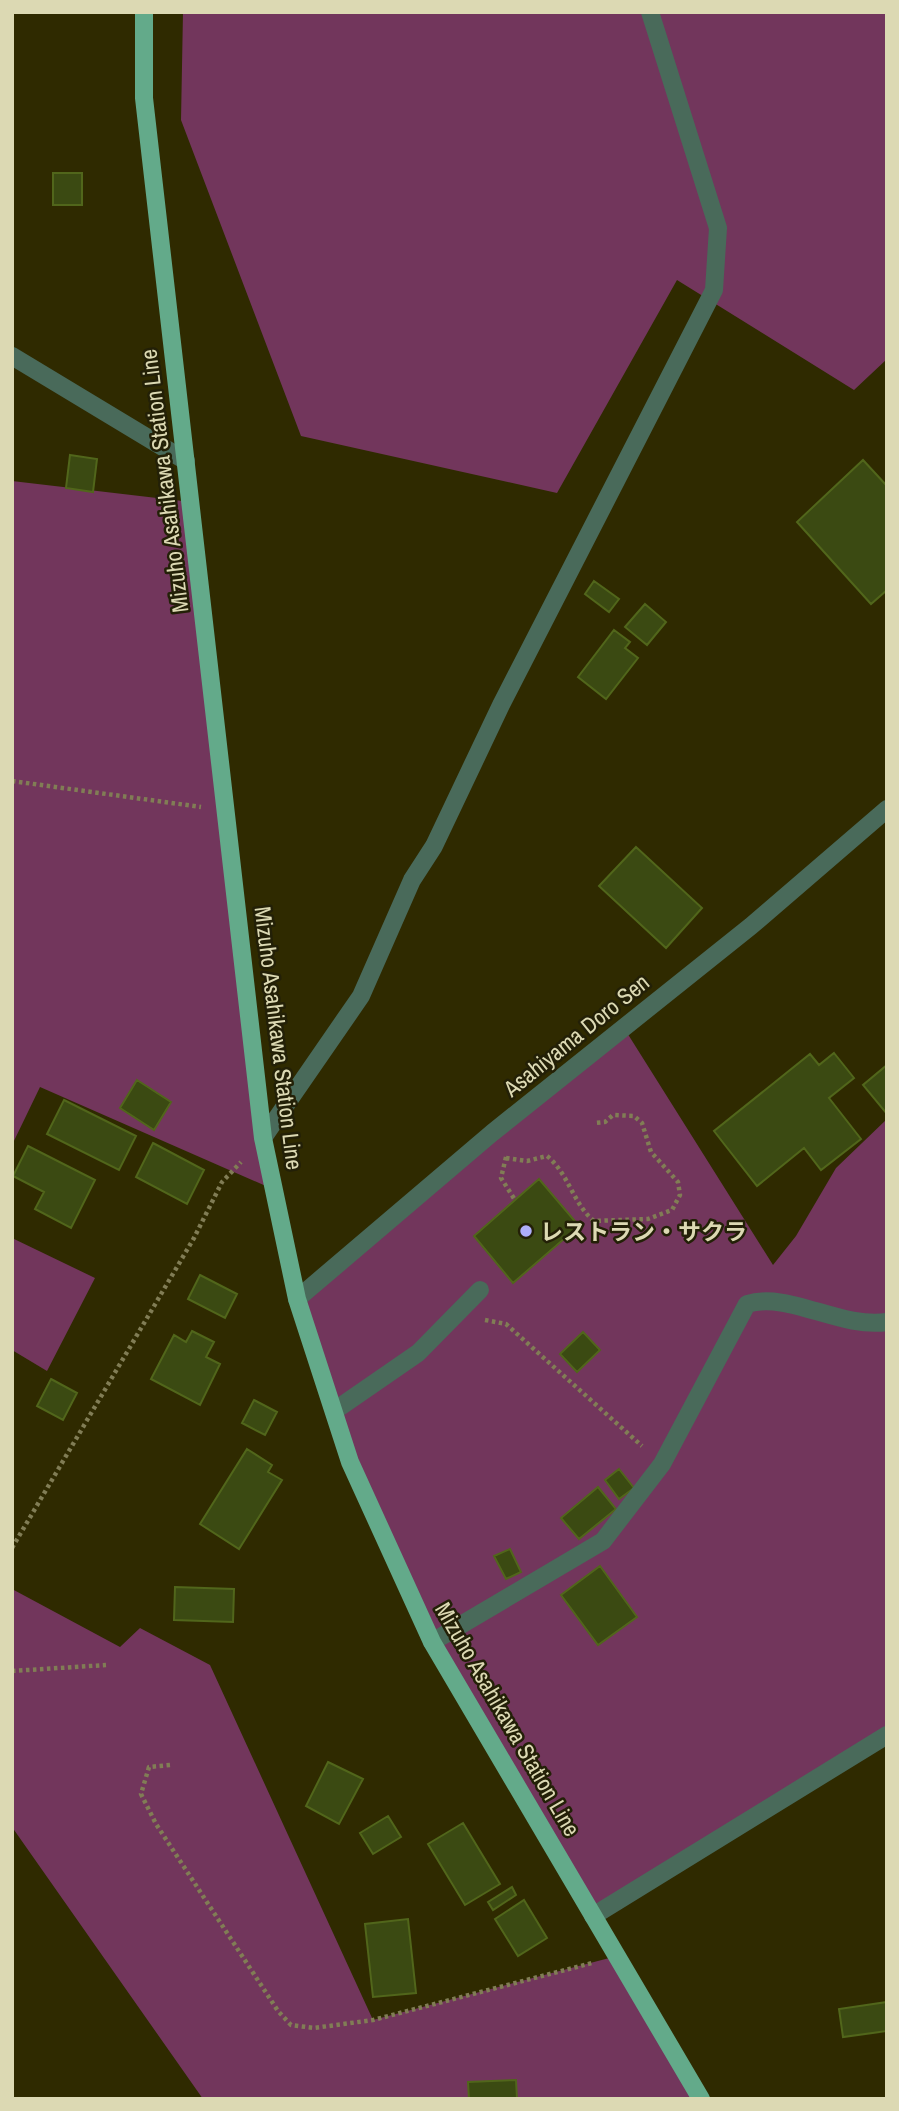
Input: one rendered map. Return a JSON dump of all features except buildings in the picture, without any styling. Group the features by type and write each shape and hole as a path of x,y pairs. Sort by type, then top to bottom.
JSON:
{"main road":[{"name":"Mizuho Asahikawa Station Line","path":"144,12 145,98 263,1138 297,1299 350,1462 432,1642 702,2099"}],"street":[{"path":"263,1138 361,996 412,880 434,846 501,705 714,290 718,228 650,12"},
{"path":"12,356 186,461"},
{"name":"Asahiyama Doro Sen","path":"297,1299 492,1133 751,926 887,809"},
{"path":"334,1411 418,1353 480,1290"},
{"path":"432,1642 603,1541 662,1464 747,1304 765,1299 831,1317 887,1322"},
{"path":"593,1916 887,1735"}],"path":[{"path":"12,782 226,810"},
{"path":"506,1158 527,1161 547,1156 575,1190 580,1210 594,1221 648,1219 672,1210 680,1195 678,1182 651,1152 642,1123 634,1115 613,1115 605,1122 594,1123"},
{"path":"492,1133 506,1158 501,1178 515,1200"},
{"path":"12,1548 194,1238 222,1182 263,1138"},
{"path":"446,1324 480,1319 506,1324 662,1464"},
{"path":"12,1671 106,1665"},
{"path":"170,1765 149,1767 141,1794 194,1883 278,2011 291,2025 314,2028 373,2020 617,1956"}],"shaded area":[{"path":"183,12 887,12 887,359 854,390 677,280 557,493 301,436 181,120"},
{"path":"12,481 191,502 275,1190 40,1087 12,1145"},
{"path":"624,1028 773,1265 796,1236 836,1168 887,1119 887,1735 593,1916 432,1642 350,1462 297,1299"},
{"path":"12,1238 95,1278 47,1371 12,1350"},
{"path":"12,1589 120,1647 140,1628 210,1665 373,2020 617,1956 702,2099 203,2099 12,1827"}],"place":[{"name":"レストラン・サクラ","path":"526,1231"}]}
